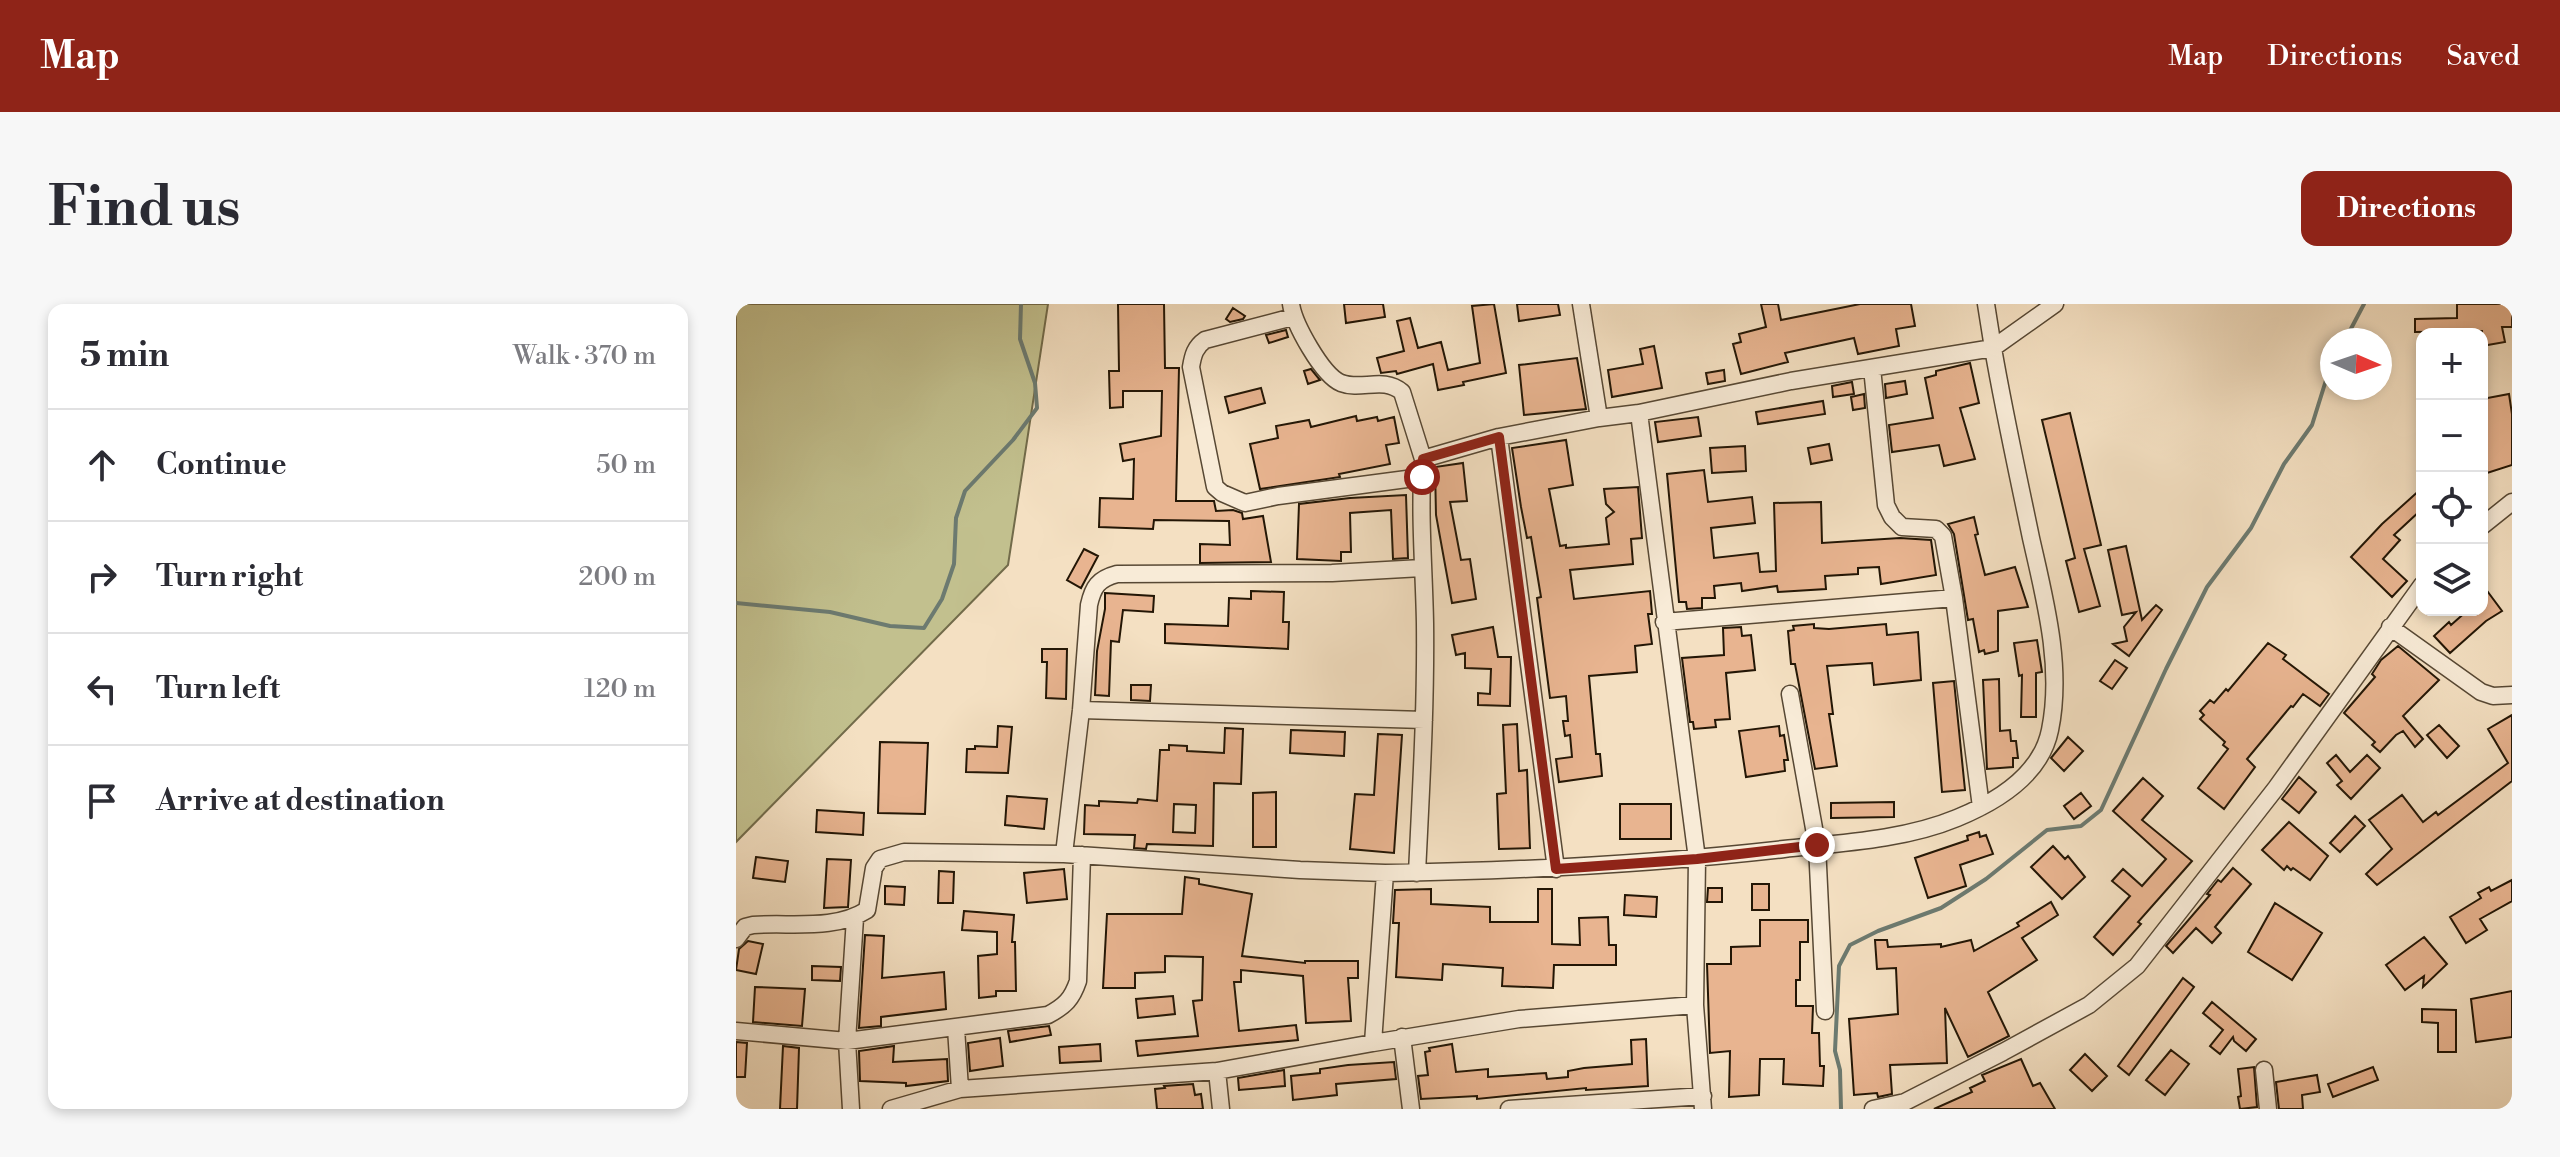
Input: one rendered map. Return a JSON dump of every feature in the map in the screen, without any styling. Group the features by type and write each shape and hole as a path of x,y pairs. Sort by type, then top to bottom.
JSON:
{"street":[{"path":"1581,304 1599,418"},
{"path":"736,939 745,927 753,925 838,923 855,918 867,910 874,868 880,859 892,854 1064,854 1385,873 1556,869 1697,859 1896,835 1954,819 1995,800 2033,768 2042,753 2050,733 2053,671 2048,617 1986,304"},
{"path":"1423,459 1499,437 1639,413 1791,381 1993,348 2055,304"},
{"path":"1417,873 1424,720 1423,459 1402,392 1393,385 1339,382 1330,375 1298,331 1292,311 1205,340 1198,346 1191,367 1211,479 1222,493 1245,503 1422,477"},
{"path":"1872,368 1886,505 1902,527 1941,531 1954,598 1981,807"},
{"path":"1509,1109 1703,1102 1695,1005 1697,859 1639,413"},
{"path":"1499,437 1556,869"},
{"path":"2488,521 2512,502"},
{"path":"1064,854 1081,710 1089,605 1093,590 1102,579 1117,574 1332,573 1422,568"},
{"path":"1882,1109 1905,1102 2089,1005 2137,966 2276,788 2416,593"},
{"path":"1664,622 1954,598"},
{"path":"2390,627 2481,692 2493,696 2512,695"},
{"path":"1790,694 1817,845 1825,1011"},
{"path":"1081,710 1424,720"},
{"path":"736,1031 847,1041 1048,1015 1064,1007 1072,998 1078,981 1082,855"},
{"path":"1373,1043 1385,873"},
{"path":"851,1109 847,1041 855,918"},
{"path":"891,1109 960,1089 1217,1071 1519,1019 1695,1005"},
{"path":"956,1028 960,1089"},
{"path":"1402,1037 1411,1109"},
{"path":"2264,1070 2268,1109"},
{"path":"1217,1071 1221,1109"}],"shaded area":[{"path":"736,304 1048,304 1008,565 736,842"}],"building":[{"path":"1118,304 1164,304 1165,368 1179,368 1176,501 1214,501 1216,511 1233,510 1242,513 1243,519 1263,516 1271,562 1200,563 1200,544 1230,545 1229,521 1154,520 1153,529 1099,527 1100,498 1133,499 1134,459 1123,461 1120,444 1161,436 1162,391 1123,391 1123,407 1110,408 1109,371 1119,371"},
{"path":"1344,304 1383,304 1385,317 1346,323"},
{"path":"1494,304 1506,373 1438,390 1433,364 1397,374 1396,371 1381,373 1377,358 1404,351 1397,321 1410,318 1418,348 1441,342 1448,370 1480,363 1472,306"},
{"path":"1517,304 1558,304 1560,315 1519,321"},
{"path":"1761,304 1778,304 1781,320 1860,304 1911,304 1915,326 1896,329 1899,346 1858,354 1854,338 1785,353 1788,362 1741,374 1733,344 1741,342 1739,334 1766,327"},
{"path":"2457,304 2512,304 2512,327 2502,327 2505,342 2488,345 2488,328 2416,328 2415,332 2415,319 2457,318"},
{"path":"1233,308 1245,316 1243,319 1230,322 1226,319"},
{"path":"1286,330 1288,337 1269,343 1266,335"},
{"path":"1654,346 1662,388 1612,397 1608,370 1643,364 1640,349"},
{"path":"1577,358 1586,409 1524,415 1519,365"},
{"path":"1970,363 1979,403 1960,408 1975,459 1944,466 1939,445 1892,452 1889,425 1933,418 1925,378 1936,375 1936,371"},
{"path":"1311,369 1320,380 1308,384 1304,371"},
{"path":"1724,370 1725,381 1708,384 1706,373"},
{"path":"1905,381 1907,394 1886,398 1885,384"},
{"path":"1852,382 1854,394 1833,397 1832,386"},
{"path":"1261,388 1265,403 1229,413 1225,397"},
{"path":"1864,394 1865,408 1853,410 1851,397"},
{"path":"2509,394 2512,465 2488,473 2488,400"},
{"path":"1823,401 1825,414 1758,424 1756,412"},
{"path":"2070,413 2101,545 2084,549 2100,606 2079,612 2066,561 2075,558 2042,420"},
{"path":"1356,416 1357,421 1394,417 1399,443 1386,445 1390,464 1339,474 1340,477 1260,489 1250,444 1278,438 1276,426 1309,420 1311,427"},
{"path":"1698,417 1701,436 1658,442 1655,422"},
{"path":"1566,440 1573,485 1549,489 1560,546 1609,544 1606,518 1614,512 1606,504 1604,489 1638,487 1642,538 1631,539 1633,564 1570,570 1574,599 1650,591 1652,614 1648,614 1652,644 1635,646 1637,672 1589,676 1596,754 1600,754 1602,776 1559,782 1556,759 1572,757 1570,735 1565,736 1563,721 1568,721 1566,696 1550,698 1537,598 1541,597 1531,537 1527,538 1512,448"},
{"path":"1829,444 1832,460 1811,464 1808,448"},
{"path":"1745,446 1746,471 1712,473 1710,448"},
{"path":"1463,463 1467,501 1450,502 1461,560 1470,559 1476,599 1452,603 1436,515 1435,467"},
{"path":"1704,470 1708,502 1752,497 1755,523 1711,528 1714,558 1758,553 1760,572 1776,571 1774,503 1821,502 1822,543 1900,538 1931,540 1936,575 1881,584 1879,567 1858,568 1858,574 1825,576 1826,589 1778,592 1777,586 1742,591 1741,583 1714,586 1715,598 1702,598 1702,608 1687,609 1686,602 1679,602 1667,474"},
{"path":"2416,493 2416,515 2394,535 2400,540 2383,559 2407,581 2392,597 2351,557"},
{"path":"1406,495 1408,558 1393,559 1391,510 1350,513 1351,552 1341,552 1341,561 1297,559 1299,504"},
{"path":"1974,517 1985,575 2015,567 2028,607 1998,611 1998,651 1985,654 1984,650 1979,652 1973,619 1968,620 1954,534 1948,524"},
{"path":"2126,546 2142,620 2156,605 2162,610 2129,656 2113,644 2127,641 2124,627 2136,612 2122,615 2108,550"},
{"path":"1084,549 1098,556 1081,588 1067,580"},
{"path":"1251,591 1284,592 1283,622 1289,622 1288,649 1165,643 1165,624 1228,626 1229,598 1251,599"},
{"path":"2488,592 2502,611 2450,653 2434,636 2449,622 2451,625 2461,616 2488,616"},
{"path":"1105,593 1154,596 1153,612 1123,610 1119,642 1111,641 1109,696 1095,695"},
{"path":"1814,624 1814,628 1829,629 1886,624 1887,635 1918,632 1921,680 1874,685 1872,663 1827,666 1833,714 1829,714 1837,766 1815,769 1795,664 1791,664 1788,631 1794,630 1793,626"},
{"path":"1493,627 1498,657 1511,657 1510,706 1478,705 1478,693 1490,694 1491,669 1465,668 1465,653 1456,655 1452,635"},
{"path":"1741,627 1742,636 1751,635 1755,670 1726,673 1730,719 1715,720 1716,727 1694,729 1693,722 1690,722 1682,658 1724,655 1723,628"},
{"path":"2037,640 2042,672 2036,673 2036,717 2021,717 2022,675 2019,676 2014,643"},
{"path":"2268,643 2286,655 2283,659 2329,694 2320,706 2303,694 2291,706 2247,759 2255,767 2224,809 2198,788 2228,749 2223,745 2225,742 2200,719 2204,715 2200,711 2210,700 2214,703 2226,689 2228,691"},
{"path":"2398,646 2439,680 2403,716 2423,739 2415,747 2403,731 2380,752 2372,745 2375,742 2344,713 2375,677 2372,674 2381,660"},
{"path":"1042,649 1067,649 1066,699 1046,698 1047,662 1042,662"},
{"path":"2115,660 2127,668 2112,689 2100,681"},
{"path":"1999,679 2000,731 2010,730 2011,741 2016,741 2018,758 2013,758 2013,767 1987,769 1983,680"},
{"path":"1954,681 1965,790 1942,792 1933,683"},
{"path":"1131,685 1151,685 1150,701 1131,700"},
{"path":"2512,715 2512,781 2377,885 2366,874 2392,849 2369,820 2402,795 2423,822 2436,812 2438,815 2508,763 2488,729"},
{"path":"1517,724 1519,771 1527,770 1530,848 1499,849 1497,794 1506,793 1503,725"},
{"path":"2439,725 2459,746 2447,758 2427,735"},
{"path":"998,726 1012,727 1008,773 966,772 967,749 975,749 975,746 997,747"},
{"path":"1779,726 1780,736 1784,735 1788,760 1784,760 1785,771 1746,777 1739,731"},
{"path":"1225,728 1243,729 1241,784 1214,783 1213,846 1147,844 1146,849 1134,848 1135,835 1084,834 1085,805 1099,806 1099,801 1157,801 1160,750 1169,750 1169,745 1187,746 1187,751 1224,753","holes":["1174,804 1196,805 1195,833 1173,832"]},
{"path":"1291,730 1345,732 1344,756 1290,753"},
{"path":"1378,734 1402,735 1394,853 1350,849 1355,794 1374,795"},
{"path":"2068,737 2083,751 2064,771 2051,758"},
{"path":"880,742 928,743 925,814 878,813"},
{"path":"2336,755 2350,772 2367,755 2380,768 2351,799 2337,785 2342,781 2327,763"},
{"path":"2299,777 2316,792 2299,813 2282,799"},
{"path":"2143,778 2163,796 2142,820 2192,861 2113,955 2094,937 2130,896 2112,881 2123,869 2142,886 2166,859 2113,811"},
{"path":"1276,792 1276,847 1253,847 1253,793"},
{"path":"2081,793 2091,806 2074,819 2064,806"},
{"path":"1007,796 1047,799 1044,829 1005,825"},
{"path":"1894,802 1894,817 1831,818 1831,803"},
{"path":"1620,804 1671,804 1671,839 1620,839"},
{"path":"817,810 864,813 863,835 816,832"},
{"path":"2355,816 2365,826 2340,852 2330,843"},
{"path":"2289,822 2328,856 2310,880 2293,868 2291,870 2287,866 2284,870 2262,850"},
{"path":"1979,832 1980,837 1986,835 1993,854 1960,865 1966,886 1928,898 1915,858 1968,840 1967,836"},
{"path":"2053,846 2065,859 2068,856 2085,877 2062,899 2031,867"},
{"path":"756,857 788,861 785,882 753,878"},
{"path":"827,859 851,860 848,907 824,908"},
{"path":"2233,868 2251,884 2215,927 2221,933 2212,943 2196,928 2173,953 2166,946 2210,895 2207,894 2218,880 2221,882"},
{"path":"1064,869 1067,899 1027,903 1024,873"},
{"path":"939,871 954,872 953,903 938,903"},
{"path":"1185,877 1199,879 1199,884 1252,894 1242,956 1305,963 1358,961 1358,978 1348,978 1351,1021 1306,1023 1303,976 1241,970 1241,982 1234,982 1239,1031 1296,1025 1298,1040 1138,1056 1136,1041 1198,1036 1193,1001 1202,1000 1203,957 1165,956 1165,972 1135,973 1135,988 1103,988 1107,914 1182,914"},
{"path":"2512,880 2512,901 2480,919 2487,930 2466,943 2450,917 2481,898 2478,893 2489,887 2491,891"},
{"path":"1752,884 1769,884 1769,910 1752,910"},
{"path":"885,886 905,887 904,905 885,904"},
{"path":"1708,888 1722,888 1722,902 1707,902"},
{"path":"1431,889 1431,904 1490,907 1490,922 1538,922 1538,889 1552,889 1552,944 1580,945 1579,918 1608,917 1609,945 1616,945 1616,965 1554,965 1553,988 1502,986 1503,968 1443,964 1442,980 1396,977 1399,923 1393,923 1395,890"},
{"path":"1625,895 1657,897 1656,917 1624,915"},
{"path":"2051,902 2058,915 2022,938 2037,960 1988,992 2009,1036 1968,1057 1945,1008 1947,1063 1890,1065 1892,1094 1878,1097 1877,1093 1854,1095 1849,1019 1898,1014 1896,968 1877,969 1875,940 1887,940 1888,947 1941,944 1941,947 1971,940 1974,951 2019,926 2017,923"},
{"path":"2275,903 2322,933 2292,980 2248,952"},
{"path":"964,911 1014,915 1012,942 1015,942 1016,991 996,991 996,996 979,998 978,956 997,954 997,932 962,930"},
{"path":"1760,920 1808,920 1808,942 1800,942 1796,1006 1813,1006 1812,1033 1819,1033 1820,1066 1824,1066 1823,1086 1783,1084 1784,1059 1760,1059 1759,1095 1729,1097 1730,1051 1710,1053 1707,964 1731,964 1731,947 1760,946"},
{"path":"865,935 884,936 882,978 944,972 946,1009 881,1017 881,1026 859,1028"},
{"path":"2424,937 2447,964 2423,987 2424,976 2405,990 2386,965"},
{"path":"748,941 763,944 756,974 736,970 739,949"},
{"path":"812,966 841,967 840,981 812,980"},
{"path":"2183,978 2194,987 2129,1075 2118,1066"},
{"path":"755,987 805,989 802,1026 753,1022"},
{"path":"2512,991 2512,1037 2476,1042 2471,999"},
{"path":"1173,996 1175,1014 1138,1018 1136,999"},
{"path":"2212,1002 2256,1039 2246,1051 2233,1037 2220,1054 2210,1046 2223,1030 2203,1013"},
{"path":"2422,1009 2456,1010 2456,1052 2438,1052 2438,1023 2422,1022"},
{"path":"1049,1026 1051,1035 1010,1042 1008,1031"},
{"path":"1000,1038 1003,1066 970,1071 968,1043"},
{"path":"1646,1039 1648,1086 1586,1088 1477,1099 1477,1096 1421,1099 1418,1076 1428,1075 1425,1052 1430,1051 1429,1048 1452,1044 1456,1072 1488,1069 1488,1077 1546,1073 1547,1079 1568,1077 1568,1071 1584,1068 1632,1064 1631,1040"},
{"path":"736,1042 747,1043 745,1077 736,1077"},
{"path":"1100,1044 1101,1061 1060,1063 1059,1047"},
{"path":"783,1046 799,1048 797,1109 780,1109"},
{"path":"894,1046 893,1062 947,1059 948,1081 906,1086 906,1083 860,1081 859,1051"},
{"path":"2171,1050 2189,1064 2165,1095 2146,1080"},
{"path":"2085,1054 2107,1076 2092,1091 2070,1070"},
{"path":"2021,1059 2033,1086 2040,1083 2055,1109 1934,1109 1972,1092 1970,1088 1985,1081 1982,1075"},
{"path":"1394,1062 1396,1079 1336,1084 1337,1095 1293,1100 1291,1076 1320,1073 1320,1069 1348,1065"},
{"path":"2254,1067 2257,1107 2240,1109 2238,1069"},
{"path":"2373,1067 2378,1080 2333,1097 2328,1084"},
{"path":"1284,1070 1285,1086 1239,1090 1238,1078"},
{"path":"2317,1075 2320,1092 2302,1095 2303,1109 2279,1109 2276,1082"},
{"path":"1193,1084 1195,1095 1201,1094 1203,1109 1157,1109 1155,1089"}],"waterway":[{"path":"736,603 830,612 890,626 924,628 942,599 954,564 956,518 965,491 1013,440 1037,408 1035,383 1020,339 1021,304"},
{"path":"2351,328 2364,304"},
{"path":"1841,1109 1840,1070 1835,1051 1839,966 1850,945 1878,931 1941,908 1986,879 2047,830 2081,826 2101,810 2207,587 2251,528 2284,464 2312,425 2320,399"}],"route":[{"path":"1422,477 1423,459 1499,437 1556,869 1697,859 1817,845"}]}
